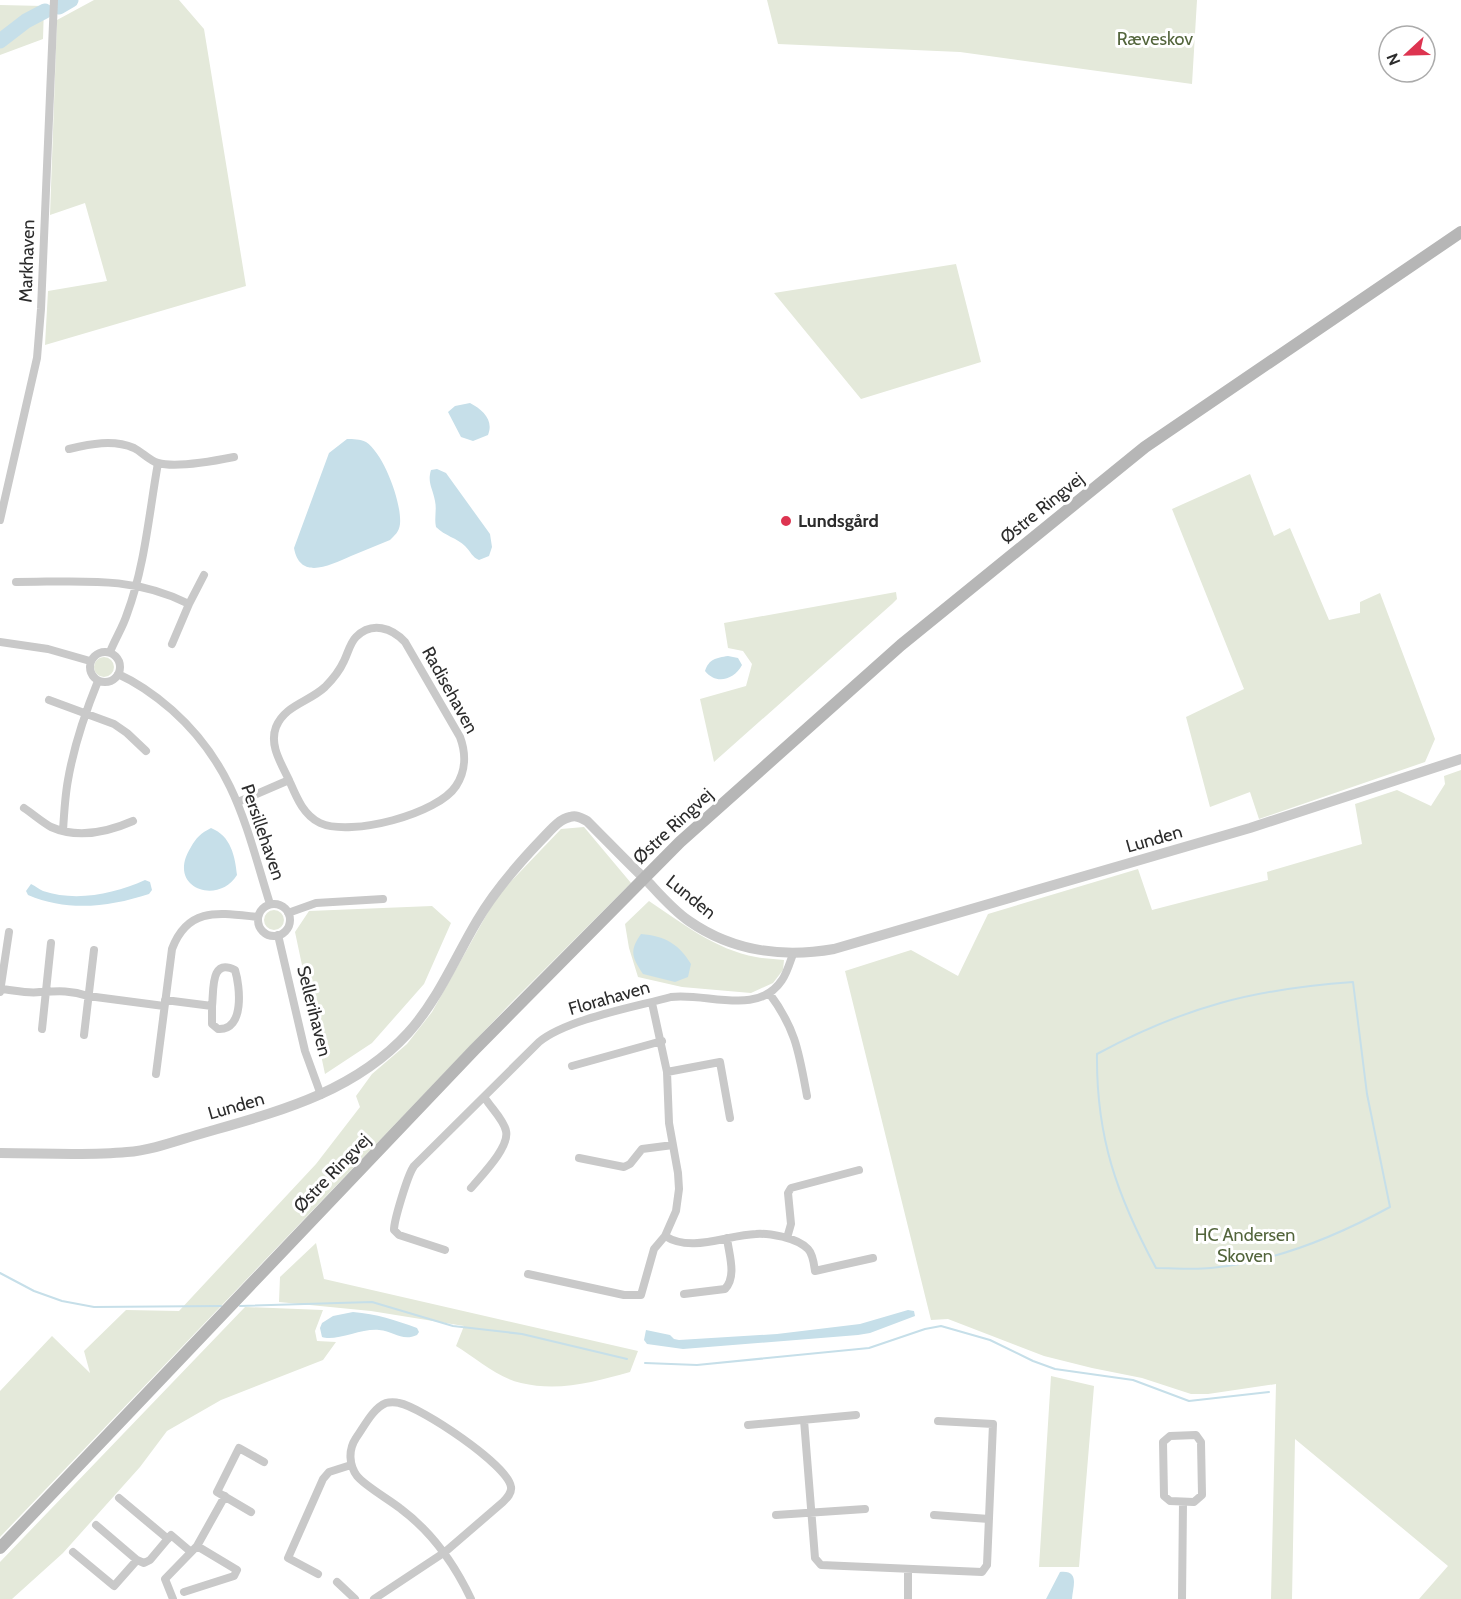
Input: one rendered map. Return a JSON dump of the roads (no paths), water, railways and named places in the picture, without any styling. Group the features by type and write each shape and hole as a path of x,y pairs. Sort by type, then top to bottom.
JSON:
{"main road":[{"name":"Østre Ringvej","path":"0,1548 466,1059 680,842 902,645 1145,447 1461,232"}],"street":[{"name":"Markhaven","path":"0,520 37,358 54,0"},
{"path":"69,449 111,442 132,448 158,463 204,463 234,457"},
{"path":"110,652 127,617 137,585 158,463"},
{"path":"172,644 204,575"},
{"path":"16,582 112,582 137,585 167,593 189,604"},
{"name":"Radisehaven","path":"379,628 393,631 405,642 464,747 464,768 455,787 436,803 397,818 370,826 336,828 319,822 303,809 289,780 275,750 274,738 281,717 295,705 323,689 336,675 351,645 362,632 379,628"},
{"path":"0,642 48,649 90,661"},
{"path":"100,652 110,652 118,660 120,667 118,674 109,682 98,681 90,672 90,661 100,652"},
{"name":"Persillehaven","path":"118,674 130,679 158,698 185,722 208,750 229,782 238,802 270,904"},
{"path":"63,831 67,782 85,714 98,681"},
{"path":"49,700 114,724 127,732 146,751"},
{"name":"Lunden","path":"0,1152 108,1153 151,1148 262,1116 321,1095 356,1077 408,1033 433,1000 493,896 526,855 562,820 570,817 579,816 587,821 687,920 728,942 760,951 793,954 834,949 1041,890 1250,828 1461,759"},
{"path":"238,802 289,780"},
{"path":"24,808 49,826 63,831 87,834 107,831 133,821"},
{"path":"288,913 316,903 383,898"},
{"path":"270,904 282,906 288,913 288,926 283,933 278,935 265,933 259,926 258,917 262,909 270,904"},
{"path":"156,1074 172,949 177,934 205,915 216,913 258,917"},
{"path":"9,932 0,991 38,993 59,990 78,992 88,996 212,1006"},
{"name":"Sellerihaven","path":"278,935 305,1051 321,1095"},
{"path":"42,1029 51,943"},
{"path":"84,1035 94,950"},
{"path":"793,954 782,981 769,993 788,1023 799,1049 807,1096"},
{"path":"224,967 235,970 238,999 237,1016 232,1026 223,1030 214,1027 211,1017 212,1006 214,974 224,967"},
{"name":"Florahaven","path":"445,1250 399,1235 394,1230 410,1171 548,1035 578,1023 686,995 736,1001 754,1000 769,993"},
{"path":"528,1274 624,1295 641,1295 654,1249 665,1236 676,1211 679,1189 669,1124 668,1072 652,1002"},
{"path":"572,1066 662,1041"},
{"path":"668,1072 720,1062 730,1118"},
{"path":"471,1188 496,1158 506,1140 507,1132 485,1098"},
{"path":"579,1158 624,1167 630,1164 642,1149 672,1145"},
{"path":"787,1238 791,1224 788,1193 791,1188 859,1170"},
{"path":"665,1236 687,1244 766,1233 795,1240 809,1250 815,1271 873,1258"},
{"path":"684,1294 725,1289 731,1283 727,1238"},
{"path":"374,1599 445,1552 503,1502 510,1494 511,1486 506,1477 486,1456 463,1438 412,1407 398,1402 386,1403 376,1410 354,1441 350,1452 351,1465 358,1478 409,1515 445,1552 471,1599"},
{"path":"748,1425 856,1415"},
{"path":"804,1420 815,1558 821,1565 982,1572 987,1565 993,1424 938,1421"},
{"path":"1196,1435 1201,1442 1202,1495 1194,1502 1183,1503 1170,1501 1164,1496 1163,1442 1170,1436 1196,1435"},
{"path":"251,1512 217,1492 239,1448 264,1462"},
{"path":"249,1466 255,1457"},
{"path":"318,1574 288,1558 323,1479 329,1473 351,1465"},
{"path":"173,1599 165,1579 194,1549 225,1496"},
{"path":"119,1498 168,1539"},
{"path":"1182,1599 1183,1503"},
{"path":"776,1515 865,1509"},
{"path":"934,1515 989,1519"},
{"path":"96,1525 137,1560 144,1563 150,1560 171,1535 237,1570 234,1576 184,1592"},
{"path":"73,1552 114,1586 137,1560"},
{"path":"908,1569 908,1599"},
{"path":"337,1582 355,1599"}],"water":[{"path":"470,403 483,412 490,425 488,435 473,441 461,437 448,412 455,406"},
{"path":"347,439 366,442 379,457 395,492 400,515 399,527 390,540 325,566 309,567 297,558 294,548 329,453"},
{"path":"437,469 446,473 490,534 492,547 489,556 477,559 462,543 436,527 436,504 430,479 431,470"},
{"path":"728,656 738,658 742,665 730,677 714,678 705,671 714,660"},
{"path":"211,828 223,836 231,847 237,875 229,884 207,891 189,882 185,873 185,861 195,841"},
{"path":"145,880 150,882 152,890 149,894 104,905 58,904 28,895 26,891 31,884 43,891 56,894 95,895 108,893"},
{"path":"641,934 664,939 682,951 691,964 688,977 675,982 643,974 633,954"},
{"path":"908,1310 914,1311 915,1316 870,1333 858,1335 683,1349 647,1344 644,1340 646,1330 670,1335 679,1340 777,1334 860,1324"},
{"path":"353,1312 393,1320 417,1328 419,1332 412,1337 372,1330 334,1338 322,1337 320,1328 322,1323 333,1316"},
{"path":"1060,1572 1073,1576 1072,1599 1046,1599"}],"waterway":[{"path":"59,7 71,0"},
{"path":"0,41 26,21 45,11"},
{"path":"1353,982 1367,1094 1390,1207 1326,1238 1258,1260 1204,1269 1156,1268 1130,1216 1111,1165 1100,1112 1097,1054 1160,1024 1220,1003 1251,995 1353,982"},
{"path":"0,1273 34,1291 62,1301 94,1307 221,1306"},
{"path":"240,1306 372,1302 453,1326 522,1334 627,1359"},
{"path":"645,1363 697,1365 869,1348 925,1329 941,1326 990,1340 1055,1369 1133,1380 1189,1401 1269,1392"}],"place":[{"name":"Lundsgård","path":"786,521"}],"park label":[{"name":"Ræveskov","path":"1155,39"},
{"name":"HC Andersen Skoven","path":"1245,1245"}]}
